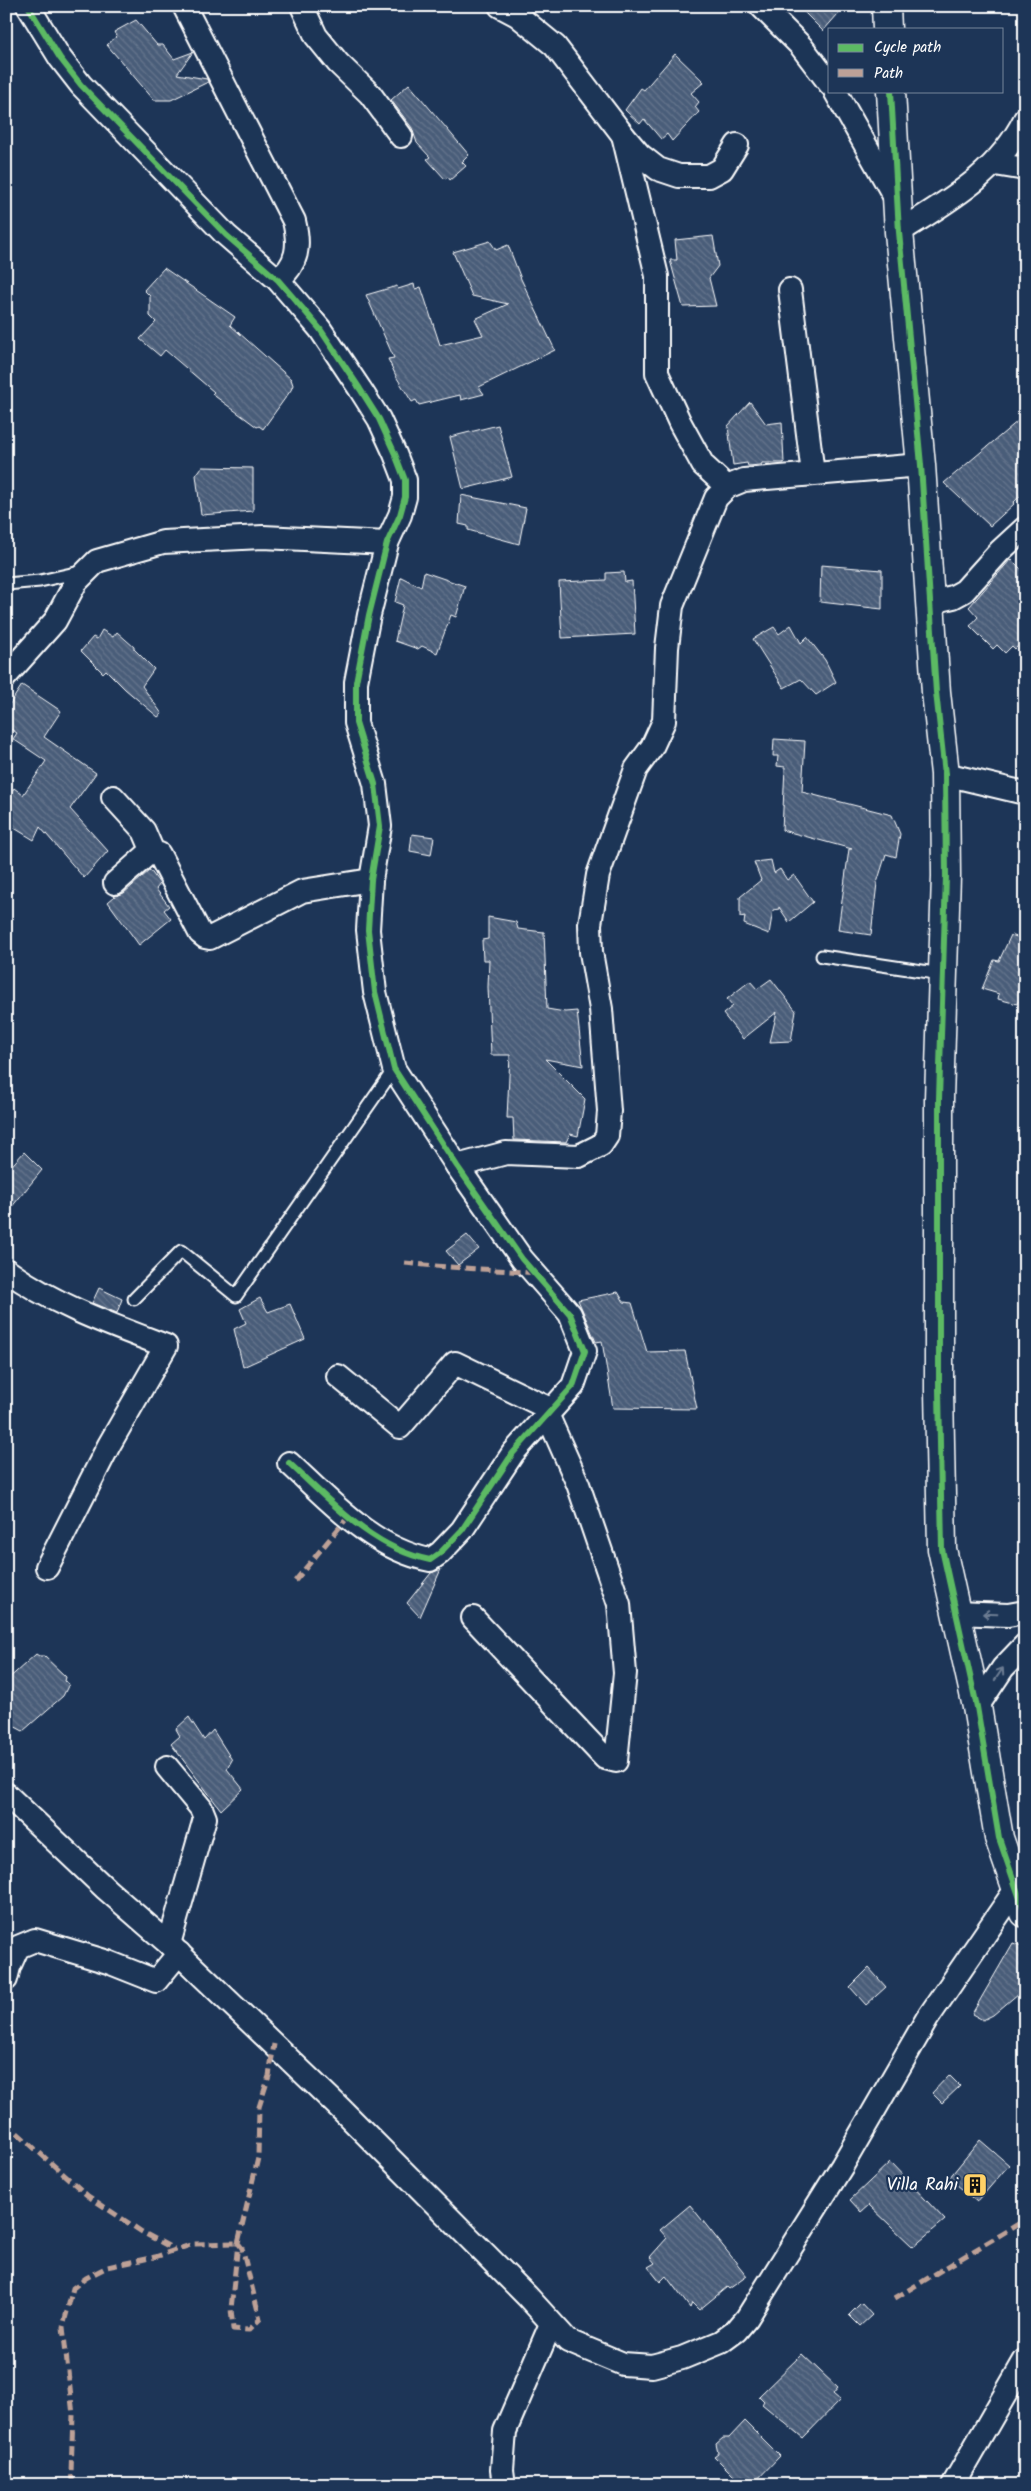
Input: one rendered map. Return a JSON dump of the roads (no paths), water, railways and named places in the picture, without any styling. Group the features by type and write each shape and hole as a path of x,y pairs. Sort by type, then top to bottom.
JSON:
{"street":[{"path":"28,6 60,58 81,85 226,235 278,280 320,329 379,419 395,454 405,480 405,497 387,543 369,616 356,682 356,723 375,784 380,826 371,880 368,930 375,992 394,1069 457,1166 522,1259 570,1314 585,1351 573,1386 513,1453 462,1530 440,1553 430,1560 418,1557 363,1530 289,1463"},
{"path":"184,6 294,221 298,238 296,256 288,272 278,280"},
{"path":"302,6 316,36 338,63 370,94 401,136"},
{"path":"500,6 517,15 555,46 640,156 658,169 679,176 698,177 716,172 722,169 736,145"},
{"path":"761,6 801,46 828,81"},
{"path":"886,6 887,28"},
{"path":"836,92 897,201"},
{"path":"6,1794 106,1889 174,1948 356,2124 527,2296 568,2341 595,2354 623,2364 652,2366 703,2351 721,2342 736,2331 747,2318 842,2166 927,2018 1020,1901 1000,1838 977,1707 942,1550 939,1390 939,1108 946,876 945,774 936,692 921,466 899,232 891,92"},
{"path":"899,232 951,199 995,164 1018,134 1025,120"},
{"path":"623,135 657,276 657,372 680,423 702,464 727,487"},
{"path":"995,164 1025,169"},
{"path":"790,290 813,474"},
{"path":"457,1166 506,1153 579,1156 601,1146 607,1136 609,1111 602,1008 591,952 590,924 598,875 636,769 652,747 664,721 667,648 672,606 716,498 727,487 744,480 921,466"},
{"path":"931,602 953,597 964,591 1000,551 1025,528"},
{"path":"6,676 56,621 76,582 84,571 97,561 163,542 263,537 387,543"},
{"path":"945,774 1025,793"},
{"path":"113,797 144,831 154,852 159,854 200,932 205,938 210,938 302,891 371,880"},
{"path":"115,883 149,853 154,852"},
{"path":"6,1270 24,1283 100,1321 166,1346 109,1445 47,1567"},
{"path":"338,1376 400,1427 454,1363 548,1412 578,1484 619,1604 625,1673 616,1761 605,1758 473,1618"},
{"path":"955,1613 1008,1615 1025,1612"},
{"path":"977,1707 1003,1668 1025,1645"},
{"path":"6,1979 18,1947 36,1940 108,1962 156,1981 174,1948 205,1818 200,1808 168,1767"},
{"path":"504,2485 502,2470 505,2431 551,2324"},
{"path":"953,2485 1025,2360"}],"lane":[{"path":"6,584 40,581 84,571"},
{"path":"822,956 942,974"},
{"path":"134,1299 181,1251 236,1296 394,1069"}],"place":[{"name":"Villa Rahi","path":"975,2185"}]}
